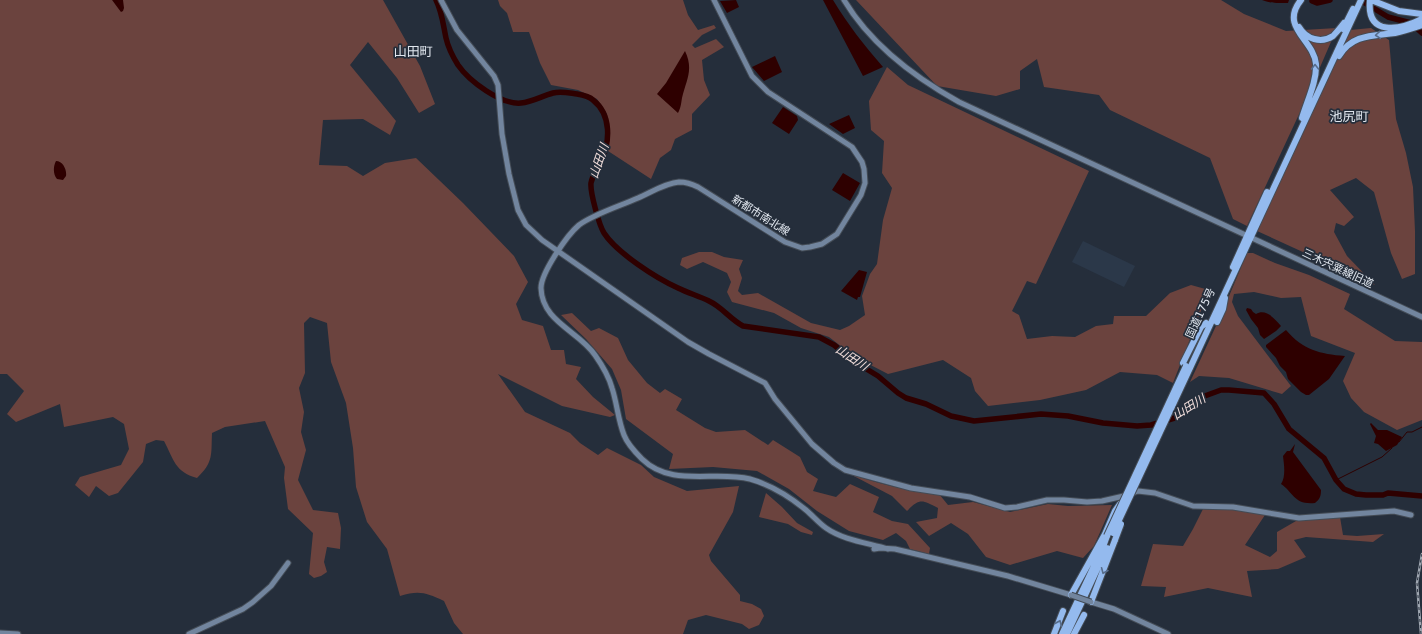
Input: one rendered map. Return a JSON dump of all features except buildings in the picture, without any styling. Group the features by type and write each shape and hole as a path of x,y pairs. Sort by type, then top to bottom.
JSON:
{"highway":[{"path":"1301,0 1296,8 1295,24 1298,33 1313,54 1316,67 1302,118"},
{"path":"1306,0 1299,9 1298,22 1302,31 1312,39 1320,40 1332,37 1349,17"},
{"path":"1422,12 1399,11 1370,0 1372,16 1377,23 1384,27 1396,28 1422,19"},
{"path":"1379,0 1411,12"},
{"name":"国道175号","path":"1062,634 1103,547 1110,537 1122,501 1187,366 1227,289 1302,118 1349,17 1358,2"},
{"name":"国道175号","path":"1067,634 1206,323 1299,134 1358,2"},
{"path":"1323,82 1344,48 1352,41 1362,37 1400,32 1422,25"},
{"path":"1299,134 1309,128"},
{"path":"1217,322 1223,309 1227,289"},
{"path":"1071,596 1110,537"},
{"path":"1091,602 1110,537"},
{"path":"1054,634 1064,611"},
{"path":"1074,634 1084,615"}],"street":[{"path":"441,0 457,30 494,76 498,85 502,134 508,174 518,210 526,225 534,233 688,342 765,383 775,399 812,444 834,463 845,470 911,488 970,497 1005,508 1047,500 1087,502 1102,501 1138,491 1155,493 1193,506 1233,507 1299,518 1394,511 1411,515"},
{"name":"新都市南北線","path":"714,0 746,67 759,85 776,98 846,142 862,162 865,183 861,196 837,234 822,244 810,247 798,247 785,242 698,187 684,182 669,184 590,218 572,232 543,277 541,289 544,302 550,314 558,323 581,340 594,354 612,386 624,436 643,460 655,469 668,474 749,479 781,492 828,529 842,536 1008,576 1114,609 1168,634"},
{"name":"三木宍粟線旧道","path":"844,0 867,31 894,58 915,75 959,102 1422,317"},
{"path":"874,549 888,548"},
{"path":"189,634 243,609 253,602 271,586 288,563"},
{"path":"0,633 18,634"}],"shaded area":[{"path":"0,0 383,0 420,66 435,104 419,113 397,78 368,42 350,65 396,121 390,135 363,119 323,120 319,165 347,166 363,176 385,163 416,158 463,203 514,256 528,282 516,304 522,320 543,326 551,350 564,350 566,364 581,367 576,379 593,397 615,415 610,417 562,406 498,374 525,412 570,433 580,443 598,455 607,448 641,465 654,477 687,491 739,486 733,512 709,555 711,561 740,595 740,601 752,604 761,609 764,616 759,625 749,629 742,624 706,615 688,620 683,634 463,634 454,623 444,601 423,593 413,593 400,596 387,549 367,522 356,487 353,448 346,403 331,362 327,323 310,317 304,323 305,373 299,388 304,412 301,432 306,450 298,480 313,510 338,513 341,528 340,549 327,547 324,562 327,572 314,578 309,574 313,533 288,509 284,478 285,467 265,421 225,427 212,433 209,462 197,478 180,469 164,441 156,440 146,444 143,462 118,493 109,496 96,486 89,497 75,485 80,477 121,465 129,449 124,424 113,417 64,427 60,404 16,422 7,414 24,391 7,374 0,374"},
{"path":"112,0 123,0 123,11 121,12"},
{"path":"498,0 683,0 688,15 698,30 714,25 716,28 702,35 692,45 695,48 716,39 724,47 702,60 704,80 710,95 692,114 692,130 675,139 671,150 660,158 651,179 608,151 607,114 597,99 578,90 551,85 540,63 529,32 513,32 507,13 500,6"},
{"path":"736,0 739,7 727,13 720,1"},
{"path":"823,0 833,0 856,35 883,67 863,76"},
{"path":"856,0 1221,0 1244,14 1286,31 1337,28 1308,95 1247,226 1233,219 1210,158 1110,110 1099,95 1044,87 1037,59 1020,71 1020,89 996,96 937,86"},
{"path":"1262,0 1289,0 1288,3 1278,3"},
{"path":"1371,28 1389,40 1396,119 1406,153 1413,187 1415,274 1402,279 1391,253 1374,192 1356,178 1330,190 1354,217 1344,226 1336,223 1334,232 1347,256 1375,285 1257,231 1350,30"},
{"path":"685,51 688,58 689,69 678,113 657,94 666,83"},
{"path":"775,56 782,72 764,81 752,67"},
{"path":"887,67 908,85 1089,171 1036,284 1027,281 1012,311 1019,315 1027,339 1052,336 1075,337 1096,326 1113,324 1114,316 1146,316 1170,293 1191,285 1209,290 1173,383 1157,375 1120,372 1086,390 1040,400 988,406 975,391 971,378 943,360 888,374 855,357 829,337 801,328 774,313 732,302 727,292 731,282 727,273 703,262 687,269 680,265 682,258 699,252 712,252 724,257 743,260 739,269 742,278 738,291 742,295 758,293 811,323 840,330 849,326 865,315 862,296 870,274 877,264 883,220 892,188 882,173 884,141 871,130 869,101"},
{"path":"783,107 797,116 798,120 789,134 772,123"},
{"path":"849,115 855,128 843,134 829,124"},
{"path":"56,161 61,162 65,169 66,176 63,180 57,179 54,173"},
{"path":"843,173 860,183 850,201 832,190"},
{"path":"1083,241 1135,266 1124,287 1072,262"},
{"path":"1247,253 1253,253 1275,263 1309,275 1350,294 1344,309 1395,341 1422,342 1422,420 1397,430 1364,412 1351,398 1343,381 1355,353 1311,336 1301,297 1281,298 1254,292 1234,294 1232,302 1238,316 1291,386 1282,394 1229,378 1199,376 1190,382 1222,313"},
{"path":"859,270 867,272 860,297 858,297 857,300 841,291"},
{"path":"1247,308 1251,309 1256,314 1263,312 1267,313 1281,326 1264,339 1260,335 1258,328 1246,310"},
{"path":"572,313 591,331 599,328 618,338 628,360 647,383 660,393 665,389 682,399 676,410 705,428 716,432 745,430 768,445 773,440 800,457 807,472 818,479 813,491 836,497 850,484 879,497 873,512 892,521 908,524 930,548 929,554 910,549 906,541 896,533 883,540 849,531 817,511 789,489 757,471 713,467 669,469 673,454 626,419 621,390 612,369 586,339 561,315"},
{"path":"1286,330 1292,337 1312,350 1345,356 1329,379 1309,395 1301,392 1288,379 1286,372 1266,347 1266,345"},
{"path":"1371,423 1378,430 1387,430 1402,437 1397,445 1386,451 1378,444 1374,443 1376,436 1370,424"},
{"path":"1295,444 1293,452 1321,490 1320,497 1315,503 1308,503 1298,500 1281,484 1284,474 1283,456 1287,451 1290,451"},
{"path":"850,474 894,487 939,494 948,505 973,502 1010,512 1048,504 1068,506 1112,505 1094,546 1083,558 1057,551 1010,565 986,557 968,534 951,523 929,536 916,522 937,518 938,508 925,502 918,502 907,511 892,496"},
{"path":"766,493 797,523 813,532 812,535 801,532 788,524 759,517"},
{"path":"1203,509 1237,510 1265,515 1245,545 1270,557 1277,551 1277,532 1296,521 1340,517 1343,535 1357,536 1384,534 1373,542 1306,537 1294,540 1306,557 1278,569 1247,571 1252,597 1208,588 1164,597 1166,587 1141,586 1153,544 1183,546"}],"waterway":[{"name":"山田川","path":"436,0 449,48 454,59 463,71 477,85 486,91 513,103 521,103 553,93 568,93 588,97 599,106 604,113 608,129 604,154 593,177 591,187 595,208 604,233 610,241 627,257 659,278 714,304 743,326 819,337 834,345 855,362 878,376 906,398 926,404 951,416 974,421 1041,414 1068,416 1103,423 1137,426 1151,425 1178,417 1202,397 1221,390 1264,393 1274,404 1289,429 1324,458 1336,480 1344,489 1356,494 1366,495 1383,495 1388,493 1422,496"},
{"path":"1312,1 1317,3 1330,0"},
{"path":"1365,3 1388,17 1411,23 1422,33"},
{"path":"1399,442 1407,432 1412,432 1422,427"},
{"path":"1336,480 1382,457 1392,448"}],"railway":[{"path":"1421,634 1417,583 1422,554"}],"district":[{"name":"山田町","path":"413,51"},
{"name":"池尻町","path":"1349,116"}]}
